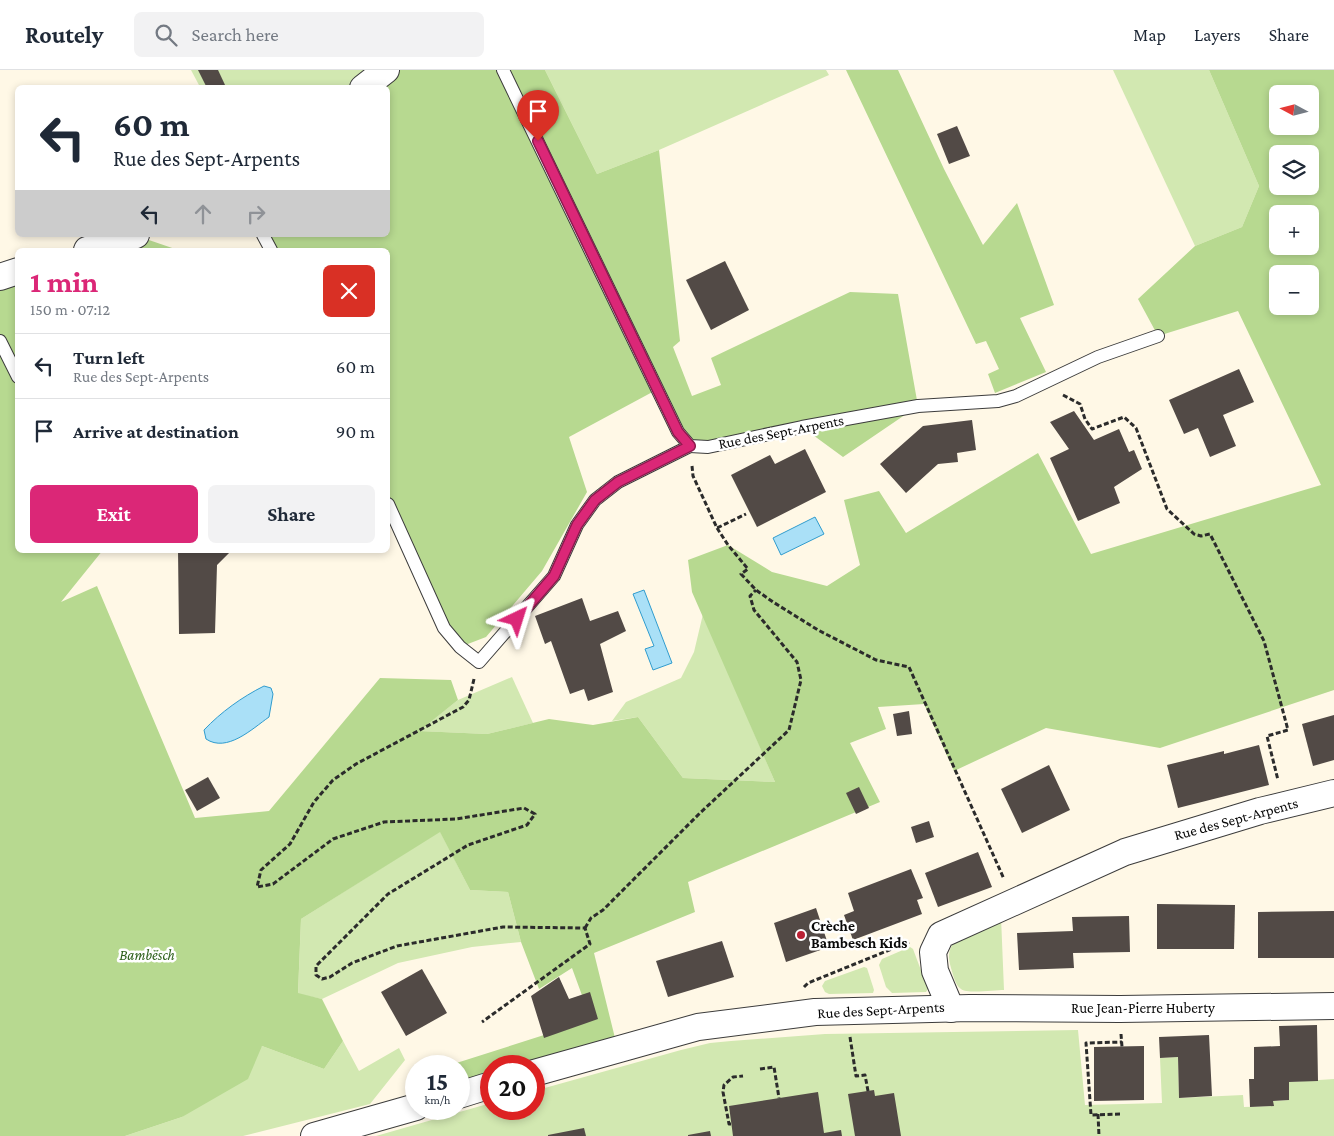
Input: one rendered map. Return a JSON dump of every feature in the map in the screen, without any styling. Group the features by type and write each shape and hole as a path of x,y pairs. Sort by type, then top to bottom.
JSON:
{"street":[{"path":"367,85 386,70"},
{"path":"94,248 129,237"},
{"path":"0,277 15,272"},
{"name":"Rue des Sept-Arpents","path":"545,1070 698,1027 815,1012 951,1009 935,971 933,952 941,936 1014,901 1125,852 1177,835 1285,805 1334,794"},
{"name":"Rue Jean-Pierre Huberty","path":"951,1009 1334,1006"},
{"path":"314,1136 405,1110"}],"lane":[{"path":"390,508 444,628 460,647 479,662 554,576 577,525 595,500 618,482 690,446 678,432 504,70"},
{"name":"Rue des Sept-Arpents","path":"690,446 708,447 802,427 918,406 998,401 1016,396 1098,357 1158,336"},
{"path":"0,341 15,371"}],"path":[{"path":"1043,383 1080,404 1085,419 1092,429 1124,417 1136,428 1167,509 1194,534 1201,536 1210,534 1264,641 1288,730 1267,736 1285,805"},
{"path":"690,446 693,476 717,528 748,569 741,574 756,590 818,630 876,660 909,667 1014,901"},
{"path":"717,528 746,514"},
{"path":"482,1022 590,944 585,928 591,918 603,910 700,813 789,730 801,680 797,662 754,610 750,596 756,590"},
{"path":"479,662 469,700 463,707 356,764 333,780 314,802 290,844 261,870 257,888 273,884 333,838 384,822 456,819 524,808 535,814 527,825 468,845 388,894 316,966 316,975 322,978 330,977 352,963 397,946 416,942 504,928 585,928"},
{"path":"801,990 808,983 910,942 941,936"},
{"path":"1120,1114 1091,1115 1086,1043 1122,1042"},
{"path":"760,1069 774,1067 779,1098"},
{"path":"854,1068 856,1076 865,1075 868,1091"},
{"path":"731,1124 729,1124 723,1092 724,1085 733,1077 743,1076"},
{"path":"1098,1114 1099,1136"}],"green space":[{"path":"191,70 386,70 367,85 199,85"},
{"path":"386,70 545,70 597,174 659,150 680,341 673,347 692,396 721,385 711,358 850,292 898,294 918,406 843,457 802,427 690,446 658,389 569,437 587,492 542,571 486,637 460,647 390,508 390,248 270,248 264,237 390,237 390,85 366,85"},
{"path":"545,70 826,70 829,75 659,150 597,174"},
{"path":"846,70 898,70 944,169 983,245 1017,203 1054,305 1020,318 1046,372 995,393 988,374 999,369 986,341 976,344"},
{"path":"1113,70 1209,70 1259,186 1242,227 1195,246"},
{"name":"Bambësch","path":"1209,70 1334,70 1334,690 1160,748 1046,728 954,771 924,704 878,707 886,729 850,743 880,802 688,882 695,912 594,953 615,1038 545,1058 545,1055 481,1055 591,1020 572,968 539,989 521,942 508,892 470,890 440,832 301,919 298,993 322,999 343,1041 324,1069 262,1046 248,1079 182,1117 125,1136 0,1136 0,285 15,281 15,553 101,553 61,602 97,586 195,818 269,811 380,678 451,680 458,700 419,731 487,734 549,719 593,725 638,717 683,778 775,782 692,592 688,560 728,545 772,572 827,586 860,565 844,500 879,491 906,533 1038,453 1091,554 1321,485 1238,311 1158,336 1138,299 1195,246 1242,227 1259,186"},
{"path":"146,239 172,248 118,248"},
{"path":"703,614 775,782 683,778 638,717 612,721 626,702 681,678 694,652"},
{"path":"512,677 533,723 487,734 418,731 458,700"},
{"path":"440,831 470,890 508,892 521,942 472,947 398,963 322,999 298,994 301,919"},
{"path":"1001,917 1004,990 975,992 961,989 956,982 950,964 949,954 952,945 954,942"},
{"path":"910,947 913,949 928,989 926,992 892,993 886,987 879,965 882,959"},
{"path":"864,967 867,968 874,990 873,993 829,994 825,992 822,986 825,981"},
{"path":"1078,1030 1085,1105 1162,1103 1160,1058 1178,1057 1179,1098 1243,1095 1244,1107 1273,1106 1273,1101 1289,1100 1289,1082 1334,1079 1334,1136 376,1136 432,1120 470,1120 470,1109 480,1106 480,1120 545,1120 545,1088 710,1043 825,1034"},
{"path":"343,1041 359,1071 399,1048 405,1060 370,1104 243,1136 125,1136 182,1117 262,1046 324,1069"},
{"name":"Bambësch","path":"480,1055 480,1076 470,1079 470,1059"}],"water":[{"path":"815,517 824,534 781,555 773,538"},
{"path":"644,590 672,663 653,670 645,649 654,646 633,594"},
{"path":"264,686 271,688 273,694 269,717 247,733 231,741 214,743 206,739 204,730 217,717 240,700"}],"building":[{"path":"198,70 218,70 225,85 206,85"},
{"path":"957,126 970,156 949,164 937,134"},
{"path":"725,261 749,310 711,330 686,280"},
{"path":"1239,369 1254,402 1223,415 1236,446 1210,457 1198,428 1184,434 1169,400"},
{"path":"1074,411 1094,440 1119,429 1129,452 1134,450 1142,469 1114,487 1120,503 1078,521 1050,458 1069,449 1050,422"},
{"path":"972,420 976,450 957,453 958,462 938,464 906,493 880,464 923,426"},
{"path":"805,449 826,492 757,527 731,475 770,455 775,464"},
{"path":"178,553 229,553 217,565 215,633 179,634"},
{"path":"582,598 590,621 618,611 626,631 600,644 613,692 588,701 584,689 570,694 551,641 545,644 535,616"},
{"path":"909,711 912,734 897,736 893,714"},
{"path":"1334,715 1334,760 1313,766 1302,724"},
{"path":"1259,745 1269,785 1178,808 1167,765 1224,751 1224,754"},
{"path":"1049,765 1070,810 1022,833 1001,789"},
{"path":"208,777 220,798 197,811 185,790"},
{"path":"859,787 869,808 856,814 846,793"},
{"path":"929,821 934,837 916,843 911,827"},
{"path":"978,852 992,887 938,907 925,873"},
{"path":"911,869 923,898 917,900 922,914 853,940 844,915 854,911 848,893"},
{"path":"1157,904 1235,905 1234,949 1157,949"},
{"name":"Crèche Bambesch Kids","path":"816,908 829,947 786,962 774,923"},
{"path":"1334,911 1334,958 1258,958 1258,912"},
{"path":"1129,916 1130,952 1073,953 1074,968 1019,970 1017,933 1073,931 1072,917"},
{"path":"722,941 734,977 668,997 656,961"},
{"path":"422,969 447,1013 406,1036 381,992"},
{"path":"559,977 569,999 590,992 598,1019 544,1038 531,996"},
{"path":"1317,1025 1318,1081 1289,1082 1289,1100 1273,1101 1274,1106 1250,1107 1249,1079 1254,1079 1254,1047 1280,1046 1279,1026"},
{"path":"1209,1035 1212,1096 1179,1098 1178,1057 1160,1058 1159,1037"},
{"path":"1144,1046 1144,1100 1094,1101 1094,1047"},
{"path":"874,1090 875,1096 894,1093 901,1136 855,1136 848,1094"},
{"path":"818,1092 824,1133 841,1130 842,1136 733,1136 729,1106"},
{"path":"584,1128 586,1136 548,1136 548,1135"},
{"path":"710,1131 711,1136 688,1136 688,1135"}],"place":[{"name":"Crèche Bambesch Kids","path":"801,935"}],"route":[{"path":"517,619 554,576 577,525 595,500 618,482 690,446 678,432 538,141"}]}
